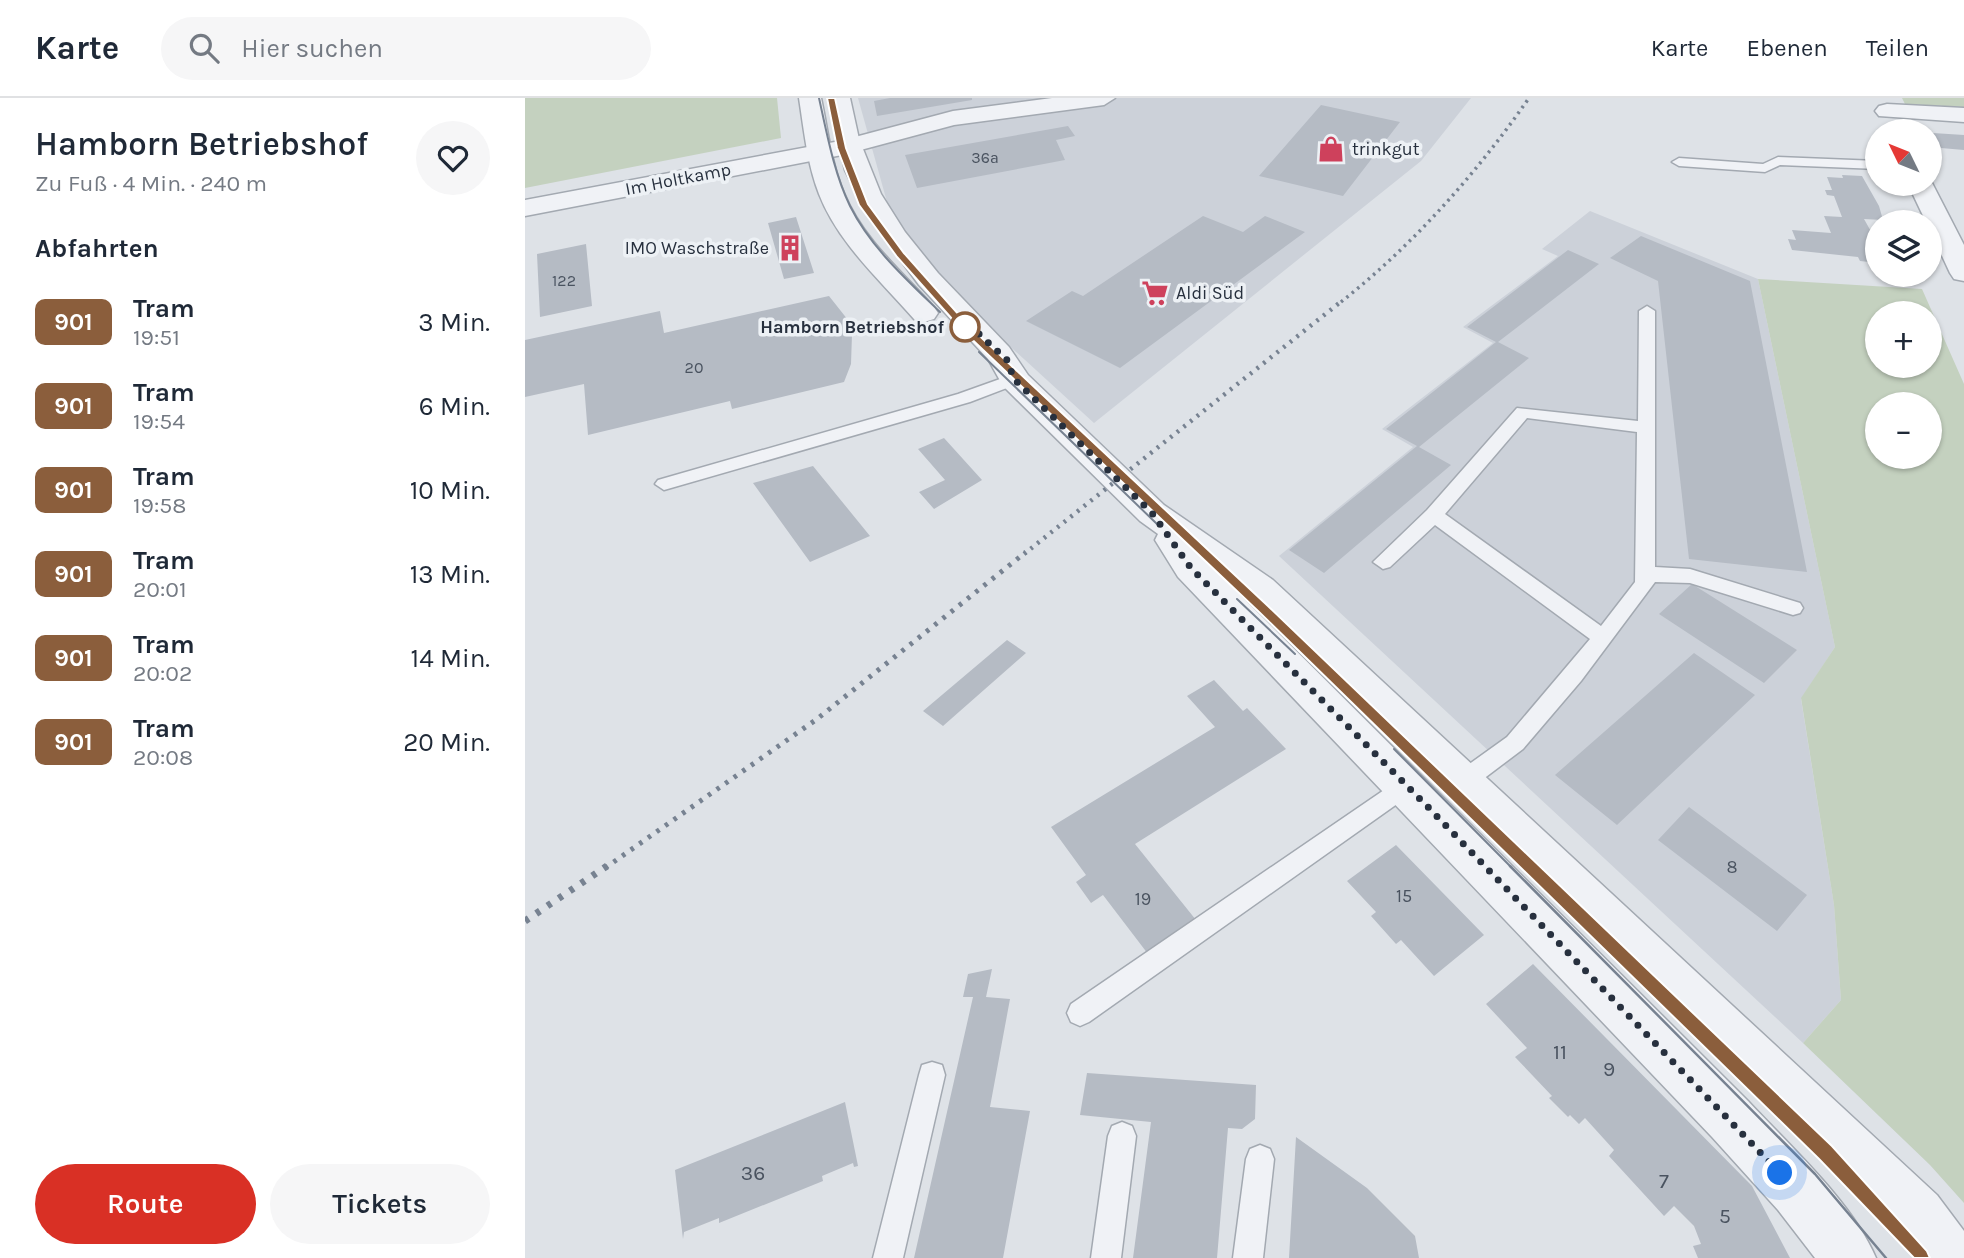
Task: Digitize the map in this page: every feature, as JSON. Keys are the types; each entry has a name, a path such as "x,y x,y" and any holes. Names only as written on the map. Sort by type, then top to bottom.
{"street":[{"path":"810,98 833,150"},
{"path":"839,98 833,150 837,208 870,254 941,331 979,365 1014,379 1152,513 1191,568 1406,785 1788,1181 1849,1258"},
{"name":"Im Holtkamp","path":"525,208 833,150 953,118 1104,98"},
{"path":"1888,113 1964,115"},
{"path":"1927,196 1964,273"},
{"path":"1152,513 1213,553 1259,589 1918,1214 1951,1258"}],"lane":[{"path":"1679,162 1765,168 1778,162 1865,165"},
{"path":"1462,782 1515,743 1645,583 1647,311"},
{"path":"664,484 964,398 1014,379"},
{"path":"1383,562 1434,516 1523,412 1645,427"},
{"path":"1434,516 1603,638"},
{"path":"1645,574 1690,576 1793,608"},
{"path":"1080,1013 1406,785"},
{"path":"888,1258 932,1075"},
{"path":"1106,1258 1122,1136"},
{"path":"1248,1258 1260,1159"}],"shaded area":[{"path":"858,98 1471,98 1421,161 1094,423 899,245"},
{"path":"1590,211 1758,279 1835,647 1801,699 1834,905 1841,1000 1803,1043 1279,556 1413,447 1382,429 1493,343 1463,327 1558,256 1542,249"}],"green space":[{"path":"525,98 777,98 781,138 525,188"},
{"path":"1902,98 1964,98 1964,107 1905,104"},
{"path":"1758,279 1922,289 1927,301 1865,301 1865,378 1942,378 1942,334 1964,384 1964,1203 1930,1165 1803,1043 1841,1000 1834,905 1801,698 1835,647"}],"building":[{"path":"890,98 972,100 877,116 874,101"},
{"name":"trinkgut","path":"1321,105 1400,122 1343,196 1259,176"},
{"path":"1068,126 1075,136 1056,140 1065,160 917,188 905,155"},
{"path":"1943,134 1964,135 1964,150 1943,148"},
{"path":"1842,175 1862,176 1865,181 1865,196 1873,196 1880,210 1865,210 1865,262 1860,261 1858,257 1792,250 1788,239 1796,240 1792,230 1831,233 1824,216 1842,217 1834,196 1827,195 1825,190 1832,190 1827,177 1843,178"},
{"name":"Aldi Süd","path":"1203,216 1243,232 1265,216 1305,232 1120,368 1026,321 1072,291 1083,296"},
{"name":"IMO Waschstraße","path":"796,217 814,273 784,279 768,223"},
{"path":"1641,236 1750,281 1807,572 1689,559 1658,281 1610,258"},
{"path":"586,244 592,306 540,317 537,254"},
{"path":"1568,250 1599,264 1498,342 1529,358 1419,447 1451,465 1324,573 1289,550 1417,446 1386,429 1496,342 1467,327"},
{"path":"829,296 848,320 852,334 851,364 844,382 732,409 730,401 588,435 584,384 525,397 525,340 660,311 664,333"},
{"path":"944,438 982,480 934,509 919,492 945,480 918,449"},
{"path":"813,466 870,536 810,562 753,483"},
{"path":"1692,584 1797,650 1764,683 1659,614"},
{"path":"1007,640 1026,653 943,726 923,711"},
{"path":"1694,653 1755,695 1617,825 1555,775"},
{"path":"1214,680 1243,711 1247,708 1286,749 1135,844 1196,920 1148,954 1103,895 1091,903 1076,882 1086,875 1051,827 1215,727 1187,696"},
{"path":"1689,807 1807,895 1777,931 1658,840"},
{"path":"1396,845 1484,935 1434,976 1401,940 1396,944 1371,916 1376,912 1347,881"},
{"path":"1533,964 1752,1186 1790,1258 1698,1258 1693,1246 1701,1244 1694,1226 1674,1206 1664,1216 1609,1156 1614,1150 1585,1118 1579,1124 1549,1098 1552,1096 1515,1057 1527,1048 1486,1004"},
{"path":"992,969 986,997 1010,999 990,1107 1030,1111 1003,1258 914,1258 973,997 963,997 968,974"},
{"path":"1087,1073 1256,1085 1255,1119 1242,1129 1228,1128 1217,1258 1133,1258 1151,1122 1080,1115"},
{"path":"845,1102 858,1166 854,1167 853,1163 822,1176 823,1181 719,1223 719,1218 684,1232 683,1239 675,1170"},
{"path":"1296,1137 1367,1188 1415,1236 1419,1258 1289,1258"}],"tram line":[{"path":"819,98 832,153 850,206 868,236 940,312"},
{"path":"831,98 842,148 864,205 881,232 965,327 1264,609 1532,868"},
{"name":"901","path":"831,98 842,148 864,205 900,255 965,327 1513,848 1666,1002 1826,1153 1921,1258"},
{"path":"979,352 1158,525"},
{"path":"1237,599 1295,654"},
{"path":"1394,749 1512,868"},
{"path":"1510,866 1815,1174 1886,1258"},
{"path":"1530,866 1826,1153 1921,1258"}],"railway":[{"path":"1341,302 1393,257 1442,207 1488,154 1529,98"},
{"path":"1024,554 1343,300"},
{"path":"605,868 817,719 1026,552"},
{"path":"525,921 607,866"}],"place":[{"name":"trinkgut","path":"1331,149"},
{"name":"IMO Waschstraße","path":"790,248"},
{"name":"Aldi Süd","path":"1155,293"},
{"name":"Hamborn Betriebshof","path":"965,327"}],"route":[{"path":"965,327 965,321 1007,360 1014,379 1152,513 1191,568 1427,806 1780,1173"}]}
